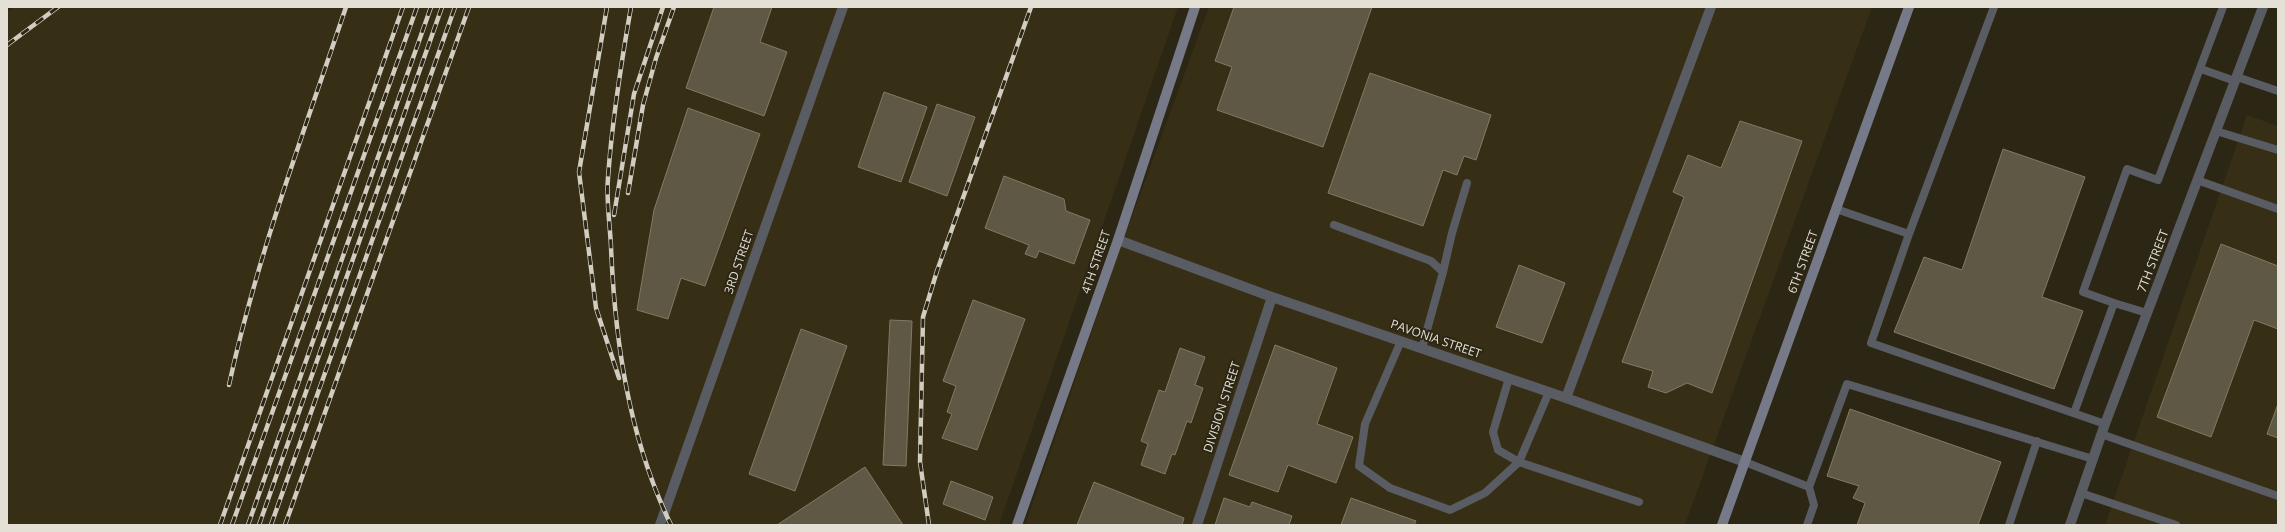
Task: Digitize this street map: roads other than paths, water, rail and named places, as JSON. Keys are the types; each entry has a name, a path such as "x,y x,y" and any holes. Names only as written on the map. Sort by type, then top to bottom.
{"main road":[{"name":"4TH STREET","path":"1017,525 1118,240 1195,7"},
{"name":"6TH STREET","path":"1722,525 1909,7"}],"street":[{"name":"3RD STREET","path":"660,525 843,7"},
{"path":"1566,398 1711,7"},
{"name":"7TH STREET","path":"2070,525 2105,424 2263,7"},
{"name":"PAVONIA STREET","path":"1118,240 1272,297 1509,378 1745,462"},
{"name":"DIVISION STREET","path":"1197,525 1272,297"}],"lane":[{"path":"1994,7 1909,234 1871,343 2105,424"},
{"path":"2147,313 2083,292 2127,169 2158,180 2223,7"},
{"path":"2201,68 2278,91"},
{"path":"2216,131 2278,150"},
{"path":"2198,180 2278,209"},
{"path":"1422,348 1452,233 1467,183"},
{"path":"1836,208 1909,234"},
{"path":"1334,225 1431,261 1443,272"},
{"path":"2074,413 2114,303"},
{"path":"1401,341 1365,424 1359,466 1390,488 1450,510 1484,493 1519,462 1549,392"},
{"path":"1509,378 1493,432 1498,450 1519,462 1639,502"},
{"path":"1807,525 1814,505 1809,487 1847,384 2093,459"},
{"path":"2102,434 2278,496"},
{"path":"2009,525 2037,442"},
{"path":"1745,462 1809,487"},
{"path":"2081,493 2176,525"}],"railway":[{"path":"7,45 58,7"},
{"path":"229,385 240,337 267,242 346,7"},
{"path":"220,525 403,7"},
{"path":"232,525 417,7"},
{"path":"248,525 431,7"},
{"path":"259,525 442,7"},
{"path":"271,525 455,7"},
{"path":"285,525 469,7"},
{"path":"607,7 579,172 596,308 619,378"},
{"path":"631,7 617,92 608,178 613,283 621,354 635,424 644,458 671,525"},
{"path":"614,215 634,94 663,7"},
{"path":"628,193 643,105 656,58 674,7"},
{"path":"929,525 920,462 923,317 937,271 1031,7"}]}
